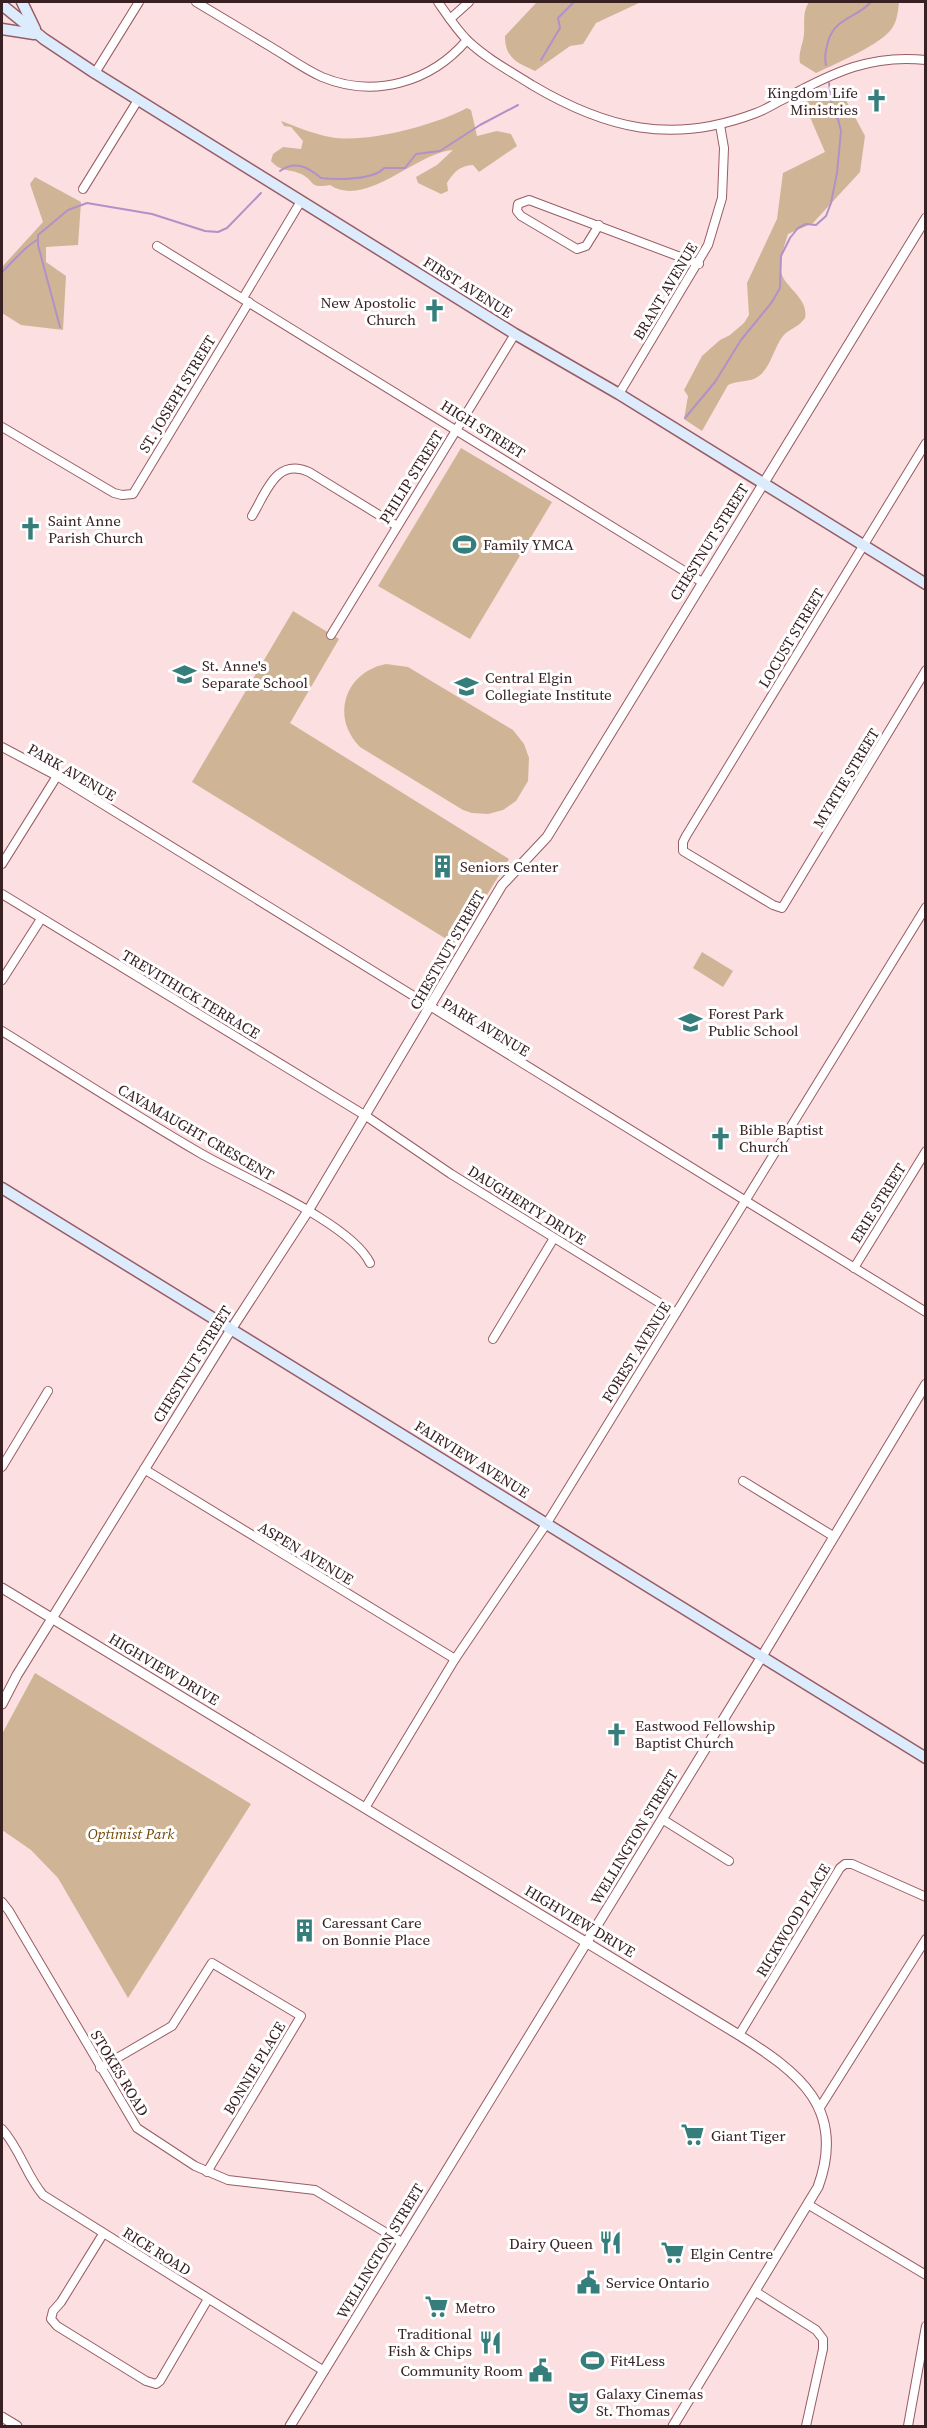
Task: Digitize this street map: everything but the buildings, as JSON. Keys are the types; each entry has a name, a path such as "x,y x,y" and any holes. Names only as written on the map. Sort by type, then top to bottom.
{"main road":[{"path":"22,2 38,34"},
{"name":"FIRST AVENUE","path":"2,5 38,34 138,100 926,584"},
{"path":"2,29 38,34"},
{"name":"FAIRVIEW AVENUE","path":"2,1188 926,1758"}],"street":[{"path":"95,73 138,2"},
{"path":"196,2 318,75 357,86 391,85 412,80 441,64 467,40"},
{"path":"438,2 467,40 489,58 561,102 598,118 657,130 720,125 759,112 846,68 888,59 926,60"},
{"path":"450,19 469,2"},
{"path":"83,189 138,100"},
{"name":"BRANT AVENUE","path":"619,394 699,264 708,245 722,198 724,148 720,125"},
{"path":"599,225 586,246 577,249 522,216 517,211 518,204 529,200 599,225 699,264"},
{"name":"ST. JOSEPH STREET","path":"2,427 108,490 125,495 134,493 301,201"},
{"name":"CHESTNUT STREET","path":"2,1704 51,1618 366,1116 502,885 546,837 926,218"},
{"name":"HIGH STREET","path":"157,246 702,582"},
{"name":"PHILIP STREET","path":"331,635 516,334"},
{"name":"LOCUST STREET","path":"789,899 782,908 777,907 687,854 682,848 686,836 926,443"},
{"path":"252,516 274,477 282,471 295,468 309,472 397,526"},
{"name":"MYRTIE STREET","path":"789,899 926,670"},
{"name":"PARK AVENUE","path":"2,747 57,777 926,1312"},
{"path":"2,864 57,777"},
{"name":"TREVITHICK TERRACE","path":"2,894 366,1116"},
{"name":"FOREST AVENUE","path":"365,1808 455,1659 547,1523 926,908"},
{"path":"2,980 41,919"},
{"name":"CAVAMAUGHT CRESCENT","path":"2,1031 198,1152 308,1211 355,1241 370,1263"},
{"name":"DAUGHERTY DRIVE","path":"366,1116 445,1170 676,1313"},
{"name":"ERIE STREET","path":"854,1268 926,1151"},
{"path":"493,1339 554,1238"},
{"name":"WELLINGTON STREET","path":"290,2427 926,1384"},
{"path":"2,1467 48,1391"},
{"name":"ASPEN AVENUE","path":"144,1469 455,1659"},
{"path":"743,1481 833,1536"},
{"name":"HIGHVIEW DRIVE","path":"2,1588 739,2035 792,2070 804,2083 819,2109 826,2144 825,2161 818,2187 673,2427"},
{"path":"662,1819 729,1861"},
{"name":"RICKWOOD PLACE","path":"739,2035 840,1868 845,1864 852,1864 926,1897"},
{"name":"STOKES ROAD","path":"2,1902 137,2128 207,2172 228,2180 315,2190 403,2243"},
{"path":"819,2109 926,1939"},
{"name":"BONNIE PLACE","path":"100,2068 172,2026 212,1963 301,2016 207,2172"},
{"name":"RICE ROAD","path":"2,2129 18,2149 29,2176 43,2195 324,2371"},
{"path":"809,2205 926,2276"},
{"path":"103,2234 61,2302 53,2311 51,2319 57,2326 156,2384 160,2381 208,2299"},
{"path":"756,2292 816,2330 823,2339 823,2349 806,2427"},
{"path":"908,2427 926,2326"},
{"path":"2,2417 17,2427"}],"green space":[{"path":"537,2 641,2 596,23 583,44 570,46 535,71 513,59 507,50 505,36"},
{"path":"809,2 899,2 894,25 883,38 816,73 800,63 805,14"},
{"path":"839,87 865,136 860,172 813,223 788,234 781,258 781,272 803,304 805,318 783,336 767,368 759,376 752,380 728,385 702,431 684,419 688,396 684,390 702,356 744,323 749,315 747,283 777,219 783,173 825,152 804,103"},
{"path":"467,108 471,110 477,136 497,131 511,134 517,146 479,172 473,165 460,168 447,183 448,191 441,194 418,183 416,177 437,165 453,150 439,153 375,185 359,190 344,190 330,185 318,186 301,174 282,169 271,161 273,154 283,147 301,149 303,141 291,127 284,126 281,121 330,137 362,138 400,132 437,121"},
{"path":"35,177 81,202 78,245 46,247 46,262 66,276 63,330 21,325 2,313 2,267 43,222 30,184"},
{"name":"Family YMCA","path":"461,448 552,502 470,639 378,586"},
{"path":"293,611 339,639 290,723 509,859 456,945 192,782"},
{"path":"386,664 408,667 513,730 524,744 529,758 528,781 516,801 503,810 488,814 463,810 360,747 351,735 346,722 344,710 346,697 360,676"},
{"path":"702,952 733,971 723,987 693,968"},
{"name":"Optimist Park","path":"35,1673 251,1804 128,1998 58,1878 31,1850 2,1830 2,1734"}],"waterway":[{"path":"541,60 560,28 558,18 574,2"},
{"path":"826,65 827,45 835,28 871,2"},
{"path":"685,418 715,382 741,340 772,302 780,288 781,256 790,238 798,228 806,224 816,225 826,216 837,173 841,131 838,119 833,114 829,83"},
{"path":"280,171 296,165 306,168 321,178 345,179 372,175 384,168 405,168 416,154 440,151 480,125 518,105"},
{"path":"60,327 38,245 38,235 68,210 87,203 152,214 205,231 218,232 227,228 261,193"},
{"path":"2,272 37,240"}],"place":[{"name":"Kingdom Life Ministries","path":"876,101"},
{"name":"New Apostolic Church","path":"434,311"},
{"name":"Saint Anne Parish Church","path":"30,529"},
{"name":"Family YMCA","path":"465,544"},
{"name":"St. Anne's Separate School","path":"184,674"},
{"name":"Central Elgin Collegiate Institute","path":"467,686"},
{"name":"Seniors Center","path":"442,866"},
{"name":"Forest Park Public School","path":"690,1022"},
{"name":"Bible Baptist Church","path":"721,1138"},
{"name":"Eastwood Fellowship Baptist Church","path":"617,1734"},
{"name":"Caressant Care on Bonnie Place","path":"304,1931"},
{"name":"Giant Tiger","path":"693,2135"},
{"name":"Dairy Queen","path":"611,2243"},
{"name":"Elgin Centre","path":"672,2253"},
{"name":"Service Ontario","path":"588,2282"},
{"name":"Metro","path":"437,2307"},
{"name":"Traditional Fish & Chips","path":"490,2342"},
{"name":"Fit4Less","path":"592,2360"},
{"name":"Community Room","path":"541,2370"},
{"name":"Galaxy Cinemas St. Thomas","path":"578,2402"}]}
